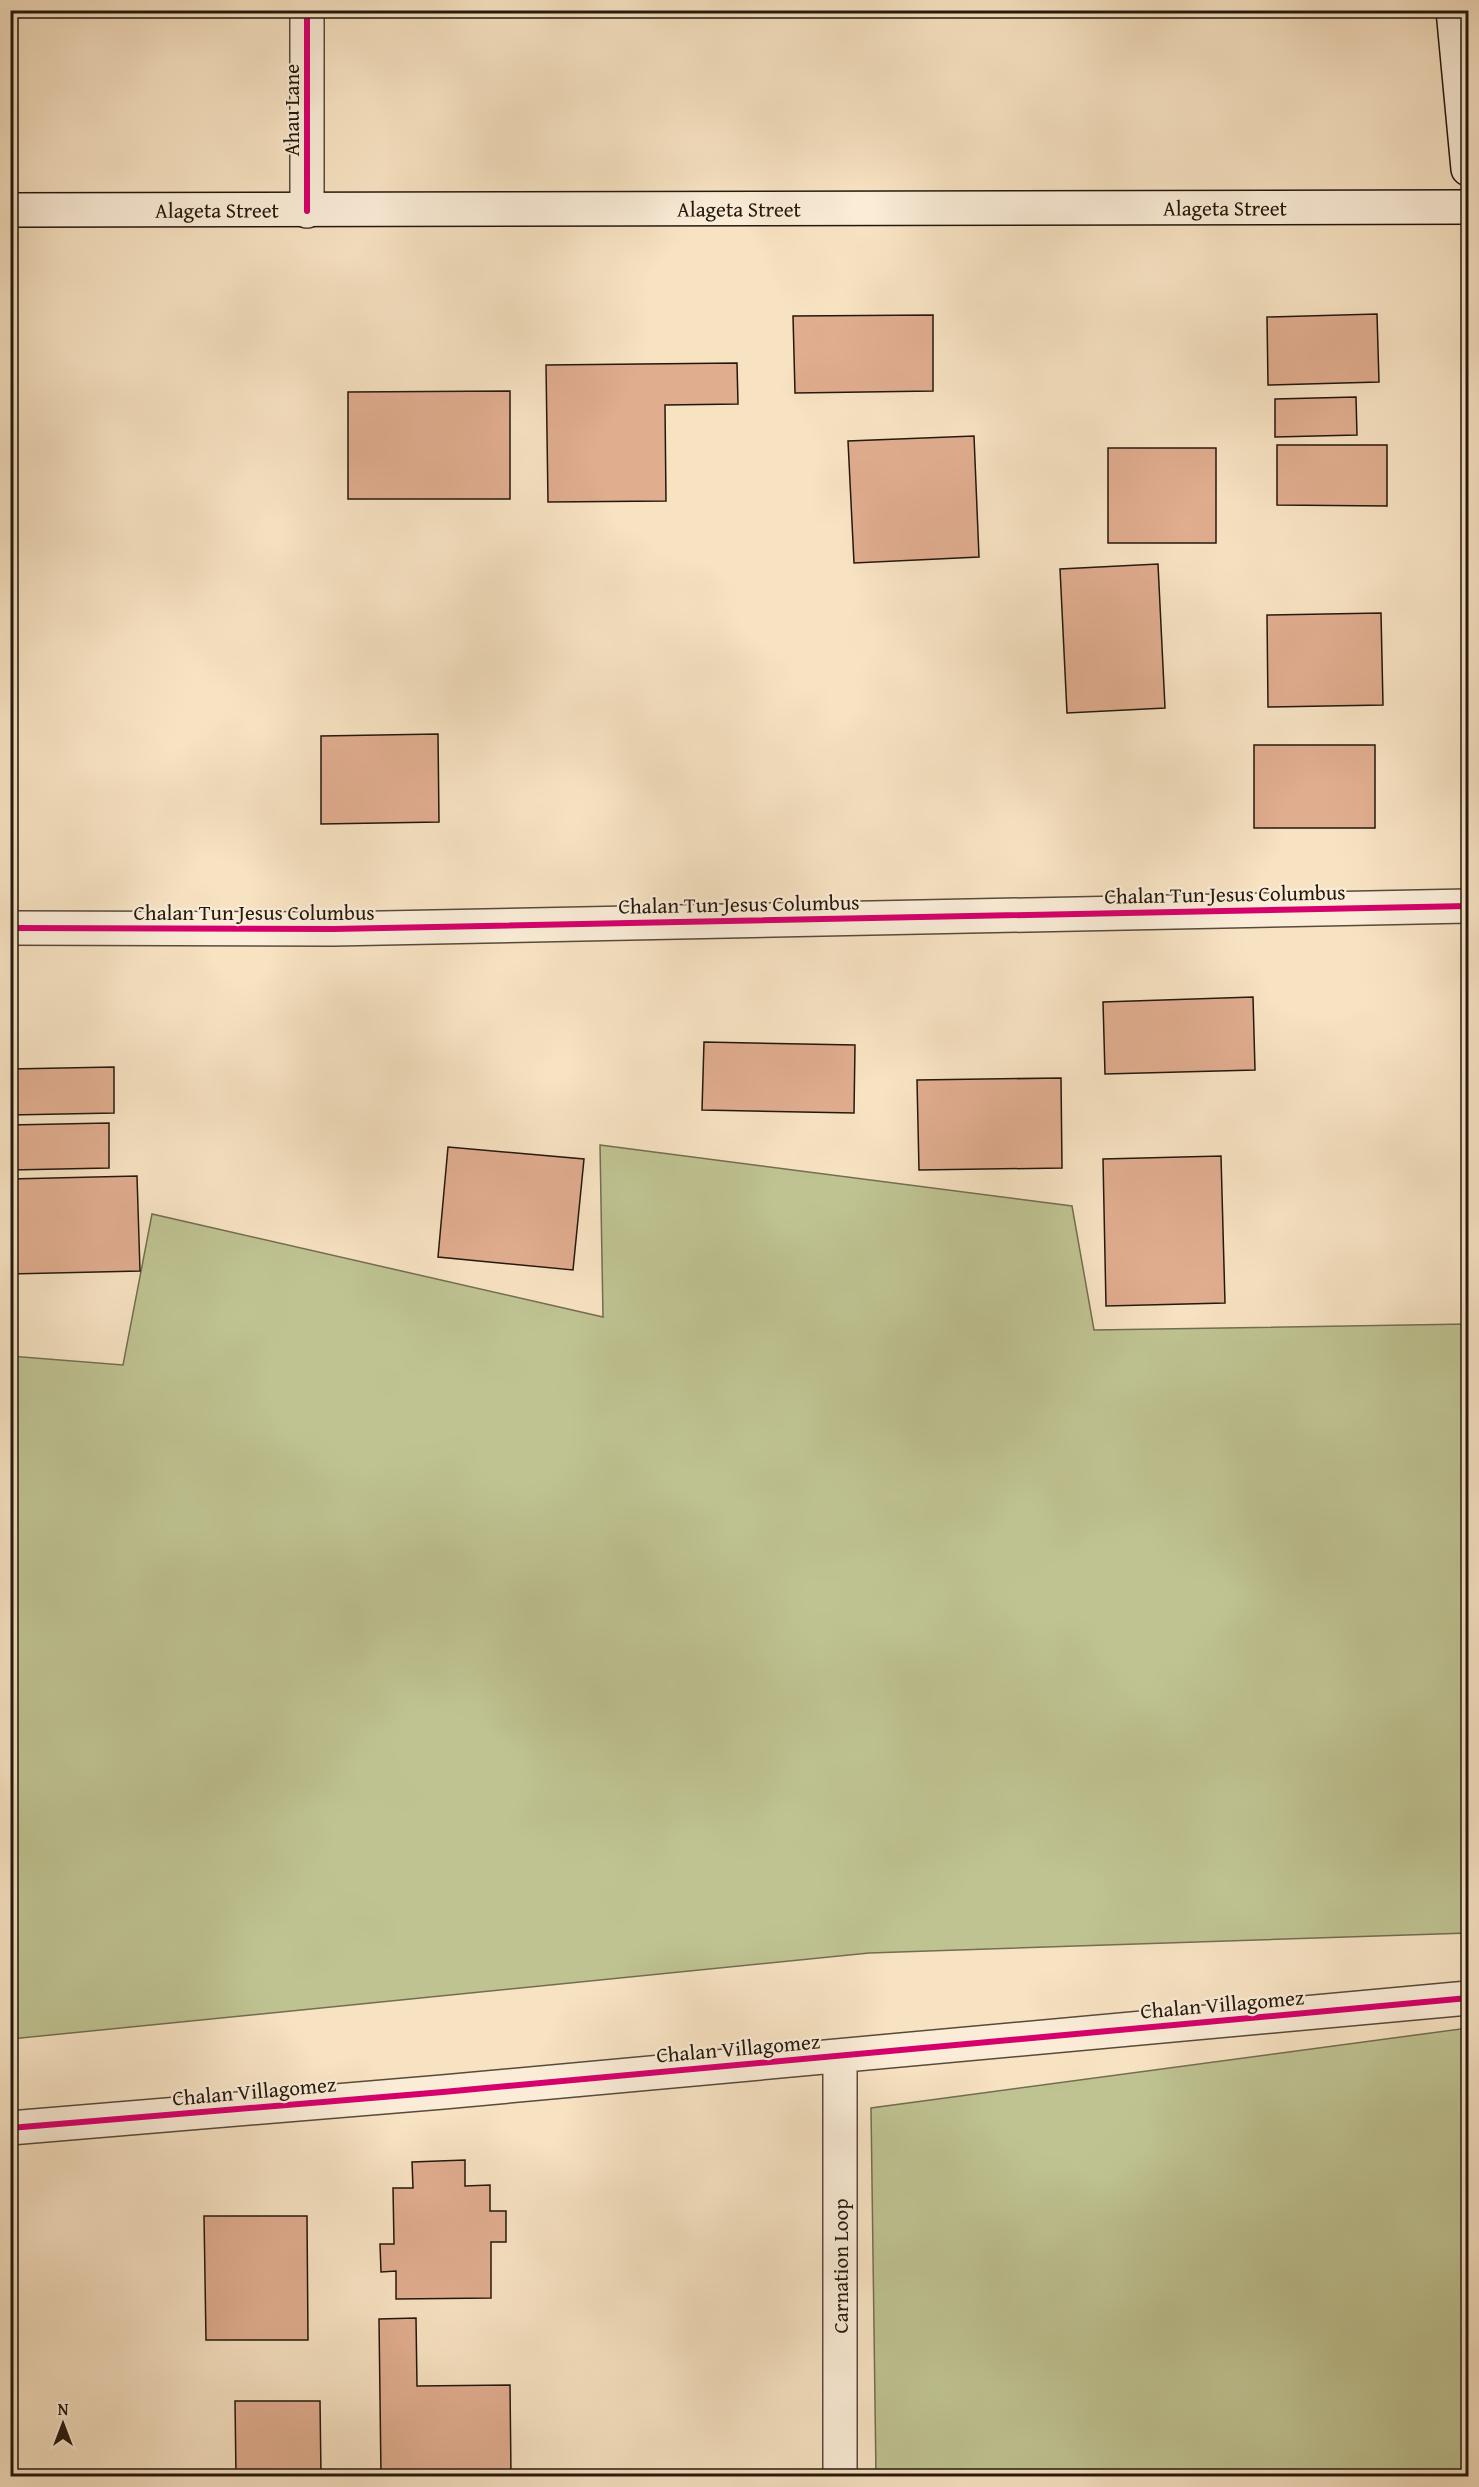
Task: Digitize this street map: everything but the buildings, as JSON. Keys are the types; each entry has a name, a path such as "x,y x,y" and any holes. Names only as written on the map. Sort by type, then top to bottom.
{"street":[{"name":"Ahau Lane","path":"307,10 307,211"},
{"path":"1453,10 1468,169"},
{"name":"Alageta Street","path":"10,210 1468,207"},
{"name":"Chalan Tun Jesus Columbus","path":"10,928 345,929 1468,906"},
{"name":"Chalan Villagomez","path":"10,2128 840,2056 1468,1998"},
{"name":"Carnation Loop","path":"840,2056 840,2476"}],"green space":[{"path":"600,1145 1072,1206 1094,1330 1468,1324 1468,1933 869,1953 11,2039 10,1356 123,1365 152,1214 603,1317"},
{"path":"1468,2028 1468,2476 876,2476 871,2108"}],"cycle path":[{"path":"307,10 307,211"},
{"path":"10,928 333,929 1468,906"},
{"path":"10,2128 443,2092 1468,1998"}]}
